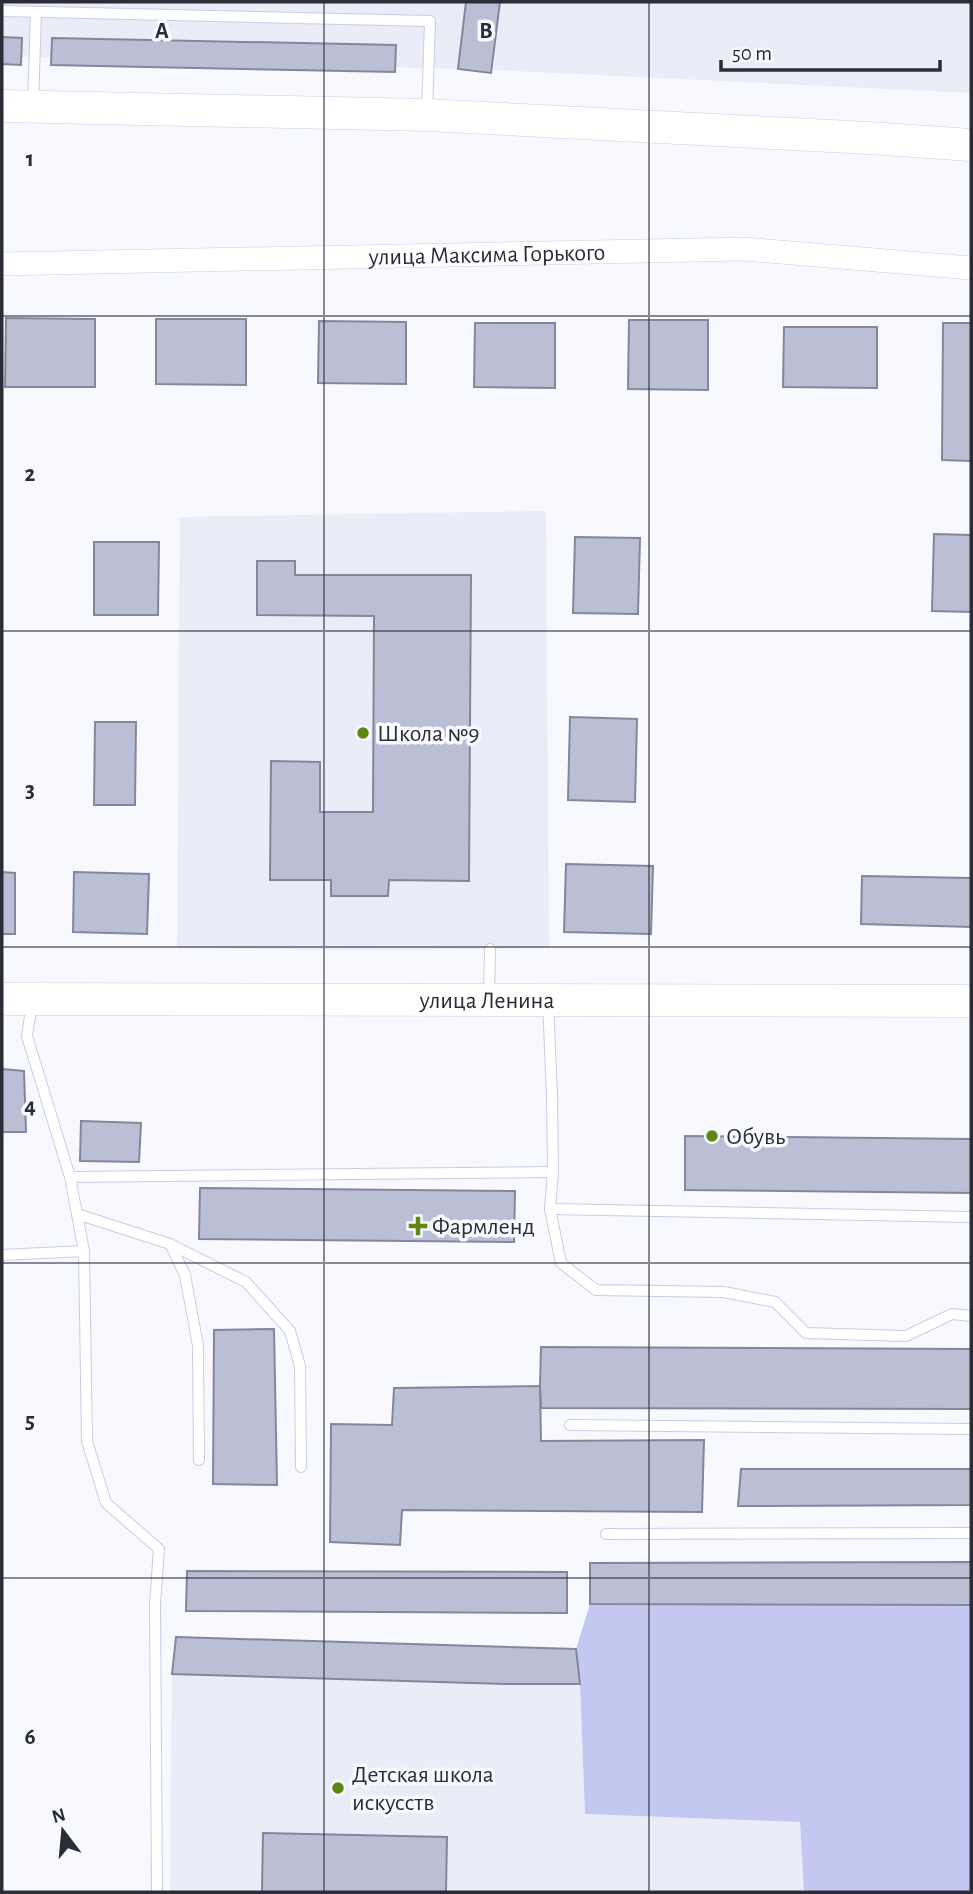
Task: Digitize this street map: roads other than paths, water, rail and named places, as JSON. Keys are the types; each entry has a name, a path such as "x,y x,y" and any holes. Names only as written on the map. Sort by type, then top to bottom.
{"street":[{"path":"17,106 427,115 971,145"},
{"name":"улица Максима Горького","path":"2,264 745,249 971,268"},
{"name":"улица Ленина","path":"2,999 971,1001"}],"lane":[{"path":"2,11 430,21 427,115"},
{"path":"17,106 36,12"},
{"path":"489,1000 490,949"},
{"path":"33,999 27,1036 70,1177 83,1251 87,1441 106,1503 159,1549 155,1604 156,1892"},
{"path":"548,999 552,1094 550,1209 561,1263 596,1290 724,1292 775,1301 806,1332 906,1336 952,1314 971,1316"},
{"path":"70,1177 552,1172"},
{"path":"550,1209 971,1217"},
{"path":"77,1214 170,1244 246,1282 290,1331 300,1366 301,1467"},
{"path":"170,1244 185,1275 198,1346 199,1460"},
{"path":"2,1255 83,1251"},
{"path":"570,1424 971,1429"},
{"path":"606,1534 971,1533"}],"place":[{"name":"Школа №9","path":"363,733"},
{"name":"Обувь","path":"712,1136"},
{"name":"Фармленд","path":"418,1226"},
{"name":"Детская школа искусств","path":"338,1788"}]}
